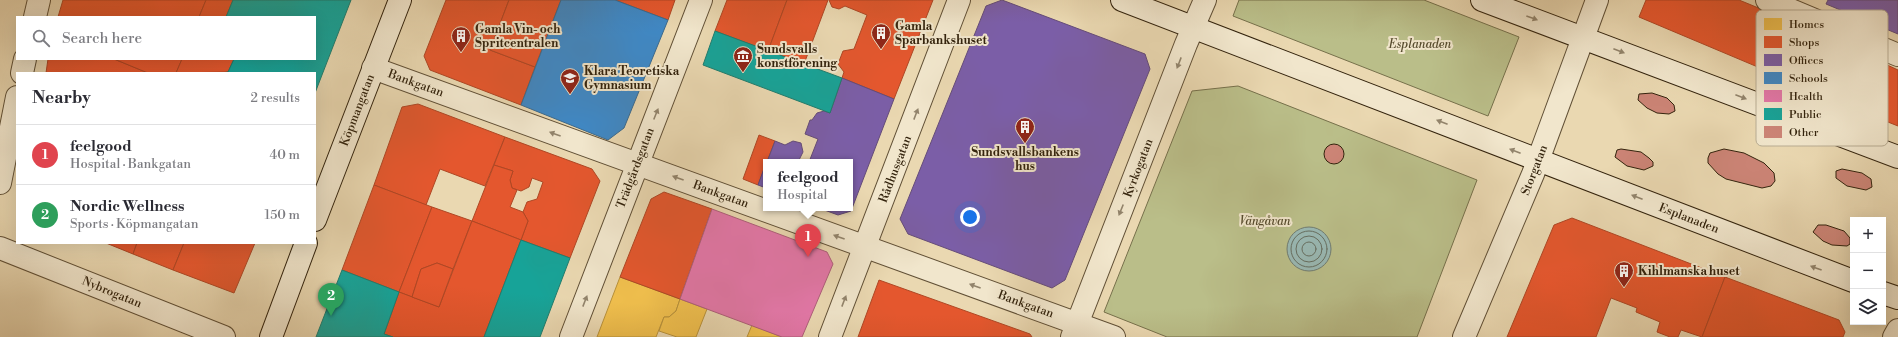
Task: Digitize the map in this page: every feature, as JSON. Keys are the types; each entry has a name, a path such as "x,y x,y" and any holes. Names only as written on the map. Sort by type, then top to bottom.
{"street":[{"path":"35,16 39,0"},
{"name":"Köpmangatan","path":"316,217 400,0"},
{"name":"Trädgårdsgatan","path":"571,337 701,0"},
{"name":"Rådhusgatan","path":"830,337 960,0"},
{"name":"Esplanaden","path":"1122,0 1850,280"},
{"name":"Kyrkogatan","path":"1074,330 1205,0"},
{"path":"1482,0 1756,103"},
{"name":"Storgatan","path":"1464,337 1538,159 1597,0"},
{"path":"1767,0 1791,10"},
{"path":"1888,51 1898,55"},
{"path":"22,72 25,60"},
{"name":"Bankgatan","path":"373,68 763,209"},
{"path":"0,183 16,102"},
{"path":"1869,146 1898,157"},
{"name":"Bankgatan","path":"769,211 865,246 1074,330 1114,337"},
{"path":"271,337 306,244"},
{"name":"Nybrogatan","path":"0,248 224,337"},
{"path":"1886,294 1898,298"},
{"path":"1894,337 1898,330"}],"green space":[{"name":"Esplanaden","path":"1239,0 1424,0 1519,37 1488,116 1233,16"},
{"name":"Vängåvan","path":"1238,86 1477,180 1417,337 1167,337 1104,312 1192,91"}],"water":[{"path":"1309,227 1321,231 1327,237 1331,249 1327,261 1321,267 1309,271 1297,267 1291,261 1287,249 1291,237 1297,231"}],"building: Homes":[{"path":"620,277 680,299 676,311 669,317 664,317 656,337 597,337"},
{"path":"680,299 707,309 696,337 677,337 659,331 664,317 669,317 676,311"},
{"path":"752,325 782,337 747,337"}],"building: Shops":[{"path":"63,0 206,0 199,16 58,16"},
{"path":"206,0 233,0 226,16 199,16"},
{"name":"Gamla Vin- och Spritcentralen","path":"446,0 509,0 490,50 535,67 521,105 430,70 424,56"},
{"path":"509,0 561,0 535,67 490,50"},
{"path":"615,0 675,0 668,20"},
{"path":"727,0 787,0 768,51 715,31"},
{"path":"787,0 828,0 804,64 768,51"},
{"name":"Gamla Sparbankshuset","path":"829,0 933,0 894,99 842,78 844,72 838,64 843,51 854,49 867,15 845,6 839,9 832,7"},
{"path":"1646,0 1739,0 1763,10 1756,10 1756,66 1639,17"},
{"path":"48,60 116,60 146,72 46,72"},
{"path":"116,60 182,60 176,72 146,72"},
{"path":"182,60 234,60 228,72 176,72"},
{"path":"1888,65 1898,70 1898,126 1888,122"},
{"path":"418,104 505,137 485,186 440,169 426,205 374,185 402,107"},
{"path":"759,135 775,141 768,159 763,159 763,172 758,185 743,179"},
{"path":"505,137 592,169 600,181 570,258 521,240 528,221 523,212 527,202 537,199 543,182 532,178 529,187 521,191 512,188 510,180 513,171 494,165"},
{"path":"494,165 513,171 510,180 512,188 517,190 510,207 523,212 528,221 521,240 472,221"},
{"path":"374,185 432,207 399,292 342,270"},
{"path":"664,192 712,209 680,299 620,277 651,199"},
{"path":"432,207 472,221 453,269 437,263 421,269 412,297 399,292"},
{"name":"Kihlmanska huset","path":"1572,218 1725,277 1702,337 1681,330 1678,337 1670,337 1657,332 1660,322 1636,312 1637,308 1611,298 1596,337 1507,337 1554,225"},
{"path":"472,221 521,240 484,337 393,337 384,334 399,292 439,307"},
{"path":"108,244 137,244 133,254"},
{"path":"137,244 184,244 173,270 133,254"},
{"path":"184,244 255,244 234,293 173,270"},
{"path":"437,263 453,269 439,307 412,297 421,269"},
{"path":"1725,277 1839,320 1845,332 1843,337 1702,337"},
{"path":"879,280 1030,334 1032,337 858,337"}],"building: Offices":[{"name":"Sundsvallsbankens hus","path":"1002,0 1145,54 1150,69 1065,280 1052,288 908,234 900,219 986,6"},
{"path":"1828,0 1898,0 1898,34 1888,30 1888,10 1840,10 1826,4"},
{"path":"842,78 894,99 853,206 853,159 810,159 818,139 805,134 810,120 812,120 817,113 824,111 830,113"},
{"path":"775,141 785,145 793,141 801,143 803,152 800,159 768,159"},
{"path":"763,171 763,187 758,185"},
{"path":"827,211 851,211 838,215"}],"building: Schools":[{"path":"561,0 615,0 668,20 624,128 608,140 521,105"}],"building: Health":[{"path":"712,209 827,252 833,264 802,337 782,337 680,299"}],"building: Public":[{"path":"233,0 351,0 316,90 316,72 228,72 234,60 316,60 316,16 226,16"},
{"path":"715,31 842,78 830,113 703,65"},
{"path":"521,240 570,258 540,337 484,337"},
{"path":"342,270 399,292 384,334 393,337 316,337"}],"building: Other":[{"path":"1652,93 1667,98 1674,105 1675,111 1669,114 1657,113 1647,108 1638,100 1639,94"},
{"path":"1334,144 1341,147 1344,154 1341,161 1334,164 1327,161 1324,154 1327,147"},
{"path":"1621,149 1641,152 1653,162 1653,166 1644,170 1627,166 1615,157 1617,150"},
{"path":"1724,149 1744,153 1764,163 1774,173 1775,181 1771,186 1762,188 1726,179 1718,174 1708,163 1708,158 1710,153"},
{"path":"1842,169 1862,173 1871,179 1872,187 1866,190 1847,186 1836,178 1836,171"},
{"path":"1818,225 1826,225 1844,231 1850,238 1850,244 1847,246 1832,245 1823,241 1813,232"}],"place":[{"name":"Gamla Sparbankshuset","path":"881,50"},
{"name":"Gamla Vin- och Spritcentralen","path":"461,53"},
{"name":"Sundsvalls konstförening","path":"743,73"},
{"name":"Klara Teoretiska Gymnasium","path":"570,95"},
{"name":"Sundsvallsbankens hus","path":"1025,144"},
{"name":"feelgood","path":"808,257"},
{"name":"Kihlmanska huset","path":"1624,288"},
{"name":"Nordic Wellness","path":"331,316"}]}
